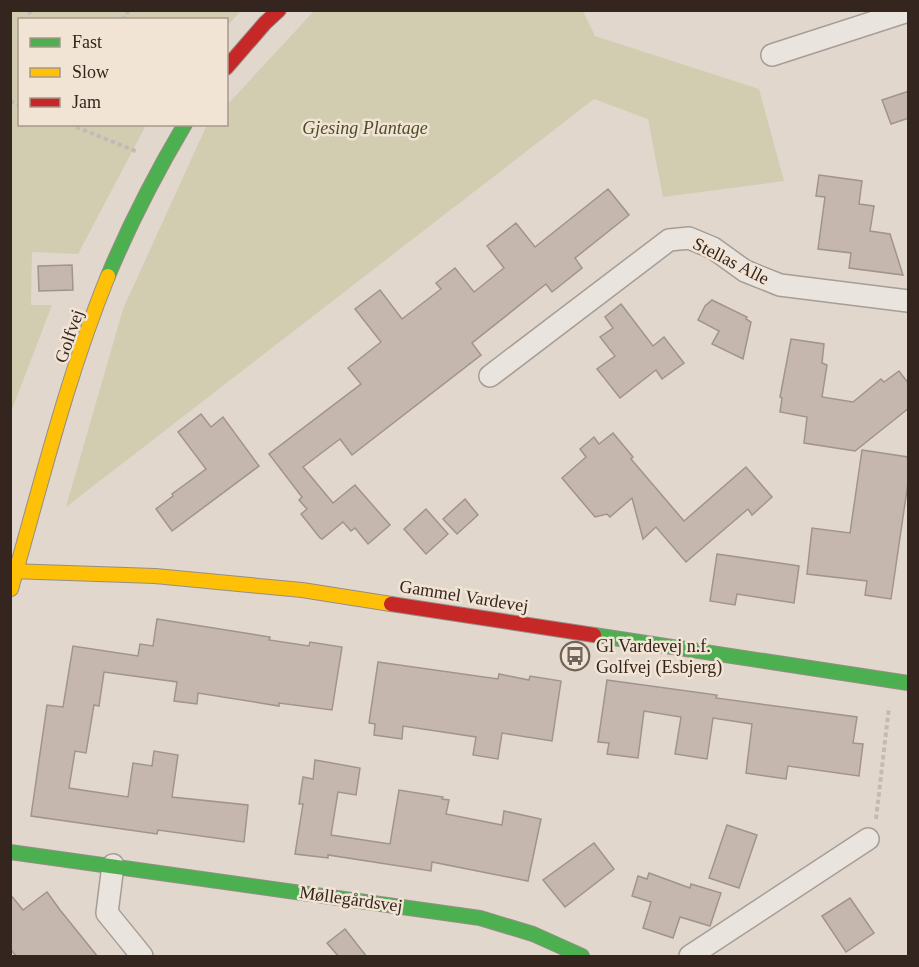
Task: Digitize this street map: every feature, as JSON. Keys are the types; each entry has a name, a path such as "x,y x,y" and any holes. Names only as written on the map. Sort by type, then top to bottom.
{"street":[{"path":"228,66 279,10"},
{"path":"772,55 909,11"},
{"name":"Golfvej","path":"10,590 13,571 64,407 122,239 161,162 184,126"},
{"name":"Stellas Alle","path":"490,376 669,240 689,238 713,248 746,271 780,285 909,301"},
{"name":"Gammel Vardevej","path":"13,571 155,576 302,590 909,683"},
{"path":"690,957 868,838"},
{"name":"Møllegårdsvej","path":"10,852 113,864 480,918 532,934 582,957"},
{"path":"113,864 107,913 142,957"}],"path":[{"path":"74,126 161,162"},
{"path":"868,838 875,828 893,680"}],"green space":[{"path":"11,10 241,11 228,25 228,18 18,18 18,126 145,126 78,254 32,252 31,305 52,305 11,412"},
{"name":"Gjesing Plantage","path":"314,11 583,11 595,36 759,89 784,181 663,197 648,119 594,99 66,507 123,309 206,127 228,126 228,104"}],"building":[{"path":"909,91 909,118 891,124 882,100"},
{"path":"819,175 862,181 859,204 874,206 870,231 890,234 903,275 849,268 851,253 818,249 825,197 816,196"},
{"path":"608,189 629,215 575,258 582,268 552,292 546,284 472,343 481,355 352,455 340,439 303,467 333,503 355,485 390,525 368,544 355,528 351,531 343,522 322,539 320,538 301,514 307,509 299,500 302,497 269,454 361,384 348,368 381,342 355,309 380,290 402,319 441,289 436,283 455,268 474,292 504,268 487,246 516,223 535,247"},
{"path":"72,265 73,290 39,291 38,266"},
{"path":"712,300 747,317 746,319 751,322 743,359 712,344 719,331 698,320 705,306"},
{"path":"621,304 653,346 664,337 684,363 662,379 656,370 620,398 597,369 615,356 600,337 613,328 605,317"},
{"path":"791,339 824,344 822,363 827,365 822,397 853,402 881,379 884,382 899,371 909,384 909,408 855,451 804,443 807,417 780,412 782,398 780,397"},
{"path":"201,414 211,427 223,417 259,466 172,531 156,509 206,469 178,432"},
{"path":"613,433 633,457 631,459 684,521 746,467 772,497 752,515 748,509 686,562 656,527 643,539 632,498 610,517 607,514 595,517 562,478 586,457 580,449 594,437 599,444"},
{"path":"862,450 908,457 909,476 891,599 865,595 867,581 807,574 812,528 850,533"},
{"path":"465,499 478,515 457,534 443,519"},
{"path":"426,509 448,534 426,554 404,529"},
{"path":"717,554 799,566 794,603 737,594 735,605 710,601"},
{"path":"157,619 270,637 269,640 309,646 310,642 342,647 332,710 279,703 279,706 198,693 197,704 174,701 177,682 104,672 99,706 94,705 86,753 75,751 69,788 128,797 133,763 152,766 154,751 178,755 172,797 248,805 244,842 158,830 157,834 31,816 47,705 63,707 73,646 138,656 140,644 153,646"},
{"path":"378,662 498,679 499,674 529,680 530,676 561,681 552,741 502,733 498,759 473,755 476,737 403,726 402,739 374,735 375,724 369,723"},
{"path":"607,680 717,695 716,698 857,717 853,743 863,744 859,776 788,766 786,779 746,773 752,724 713,718 707,759 675,754 681,717 644,711 638,758 607,754 609,743 598,742"},
{"path":"315,760 360,768 356,795 338,792 331,835 390,844 399,790 449,800 446,814 502,825 504,811 541,819 528,881 432,862 431,871 328,855 328,858 295,854 303,804 299,804 303,777 313,779"},
{"path":"727,825 757,835 739,888 709,878"},
{"path":"594,843 614,869 565,907 543,880"},
{"path":"649,873 690,888 691,884 721,893 710,926 680,917 673,938 643,928 651,902 632,896 638,876 647,879"},
{"path":"47,892 98,957 17,957 10,949 10,894 23,910"},
{"path":"850,898 874,933 846,952 822,916"},
{"path":"345,929 367,957 339,957 327,943"}],"traffic: fast":[{"path":"108,276 144,198 184,126"},
{"path":"594,635 908,683"},
{"path":"10,852 480,918 533,934 582,956"}],"traffic: slow":[{"path":"11,589 67,392 108,276"},
{"path":"10,571 155,576 302,590 391,604"}],"traffic: jam":[{"path":"228,66 279,10"},
{"path":"391,604 594,635"}],"place":[{"name":"Gl Vardevej n.f. Golfvej (Esbjerg)","path":"575,656"}]}
